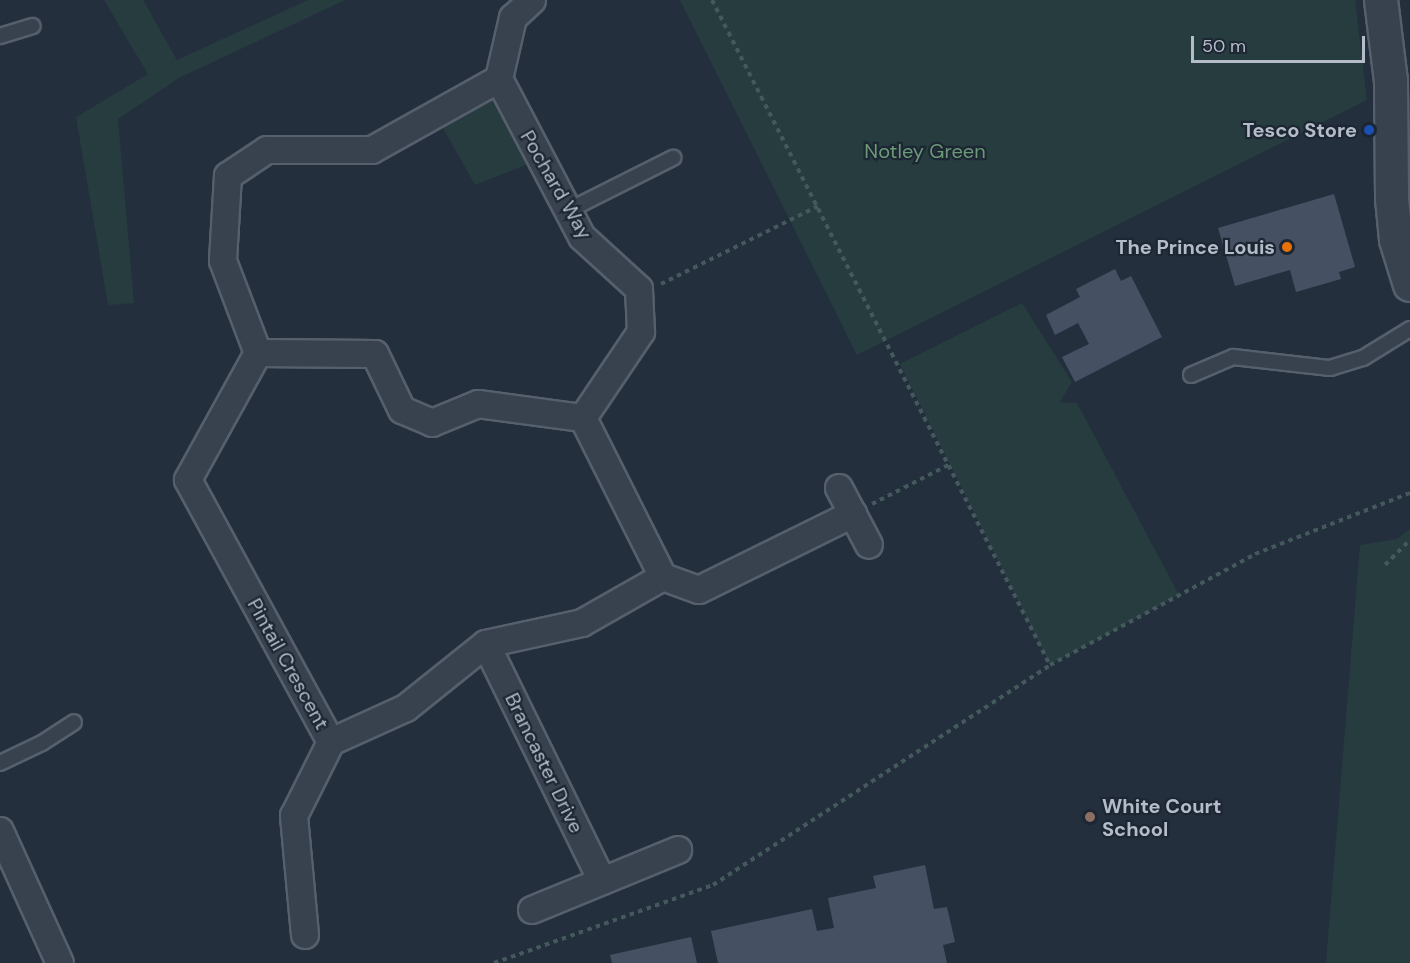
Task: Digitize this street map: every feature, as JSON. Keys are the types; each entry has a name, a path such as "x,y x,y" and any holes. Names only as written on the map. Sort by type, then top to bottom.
{"street":[{"path":"532,0 513,18 499,79 372,150 267,150 228,176 223,261 258,353 375,354 402,410 432,423 478,404 583,418"},
{"path":"1381,0 1401,199 1396,240 1410,285"},
{"name":"Pochard Way","path":"499,79 582,237 639,289 639,296"},
{"path":"583,418 641,332 639,296"},
{"name":"Pintail Crescent","path":"258,353 188,480 331,742 406,708 486,644 582,622 663,577"},
{"path":"583,418 663,577 699,590 853,514"},
{"path":"839,488 869,545"},
{"name":"Brancaster Drive","path":"486,644 603,881"},
{"path":"305,935 294,816 331,742"},
{"path":"1,836 60,963"},
{"path":"532,910 678,850"}],"lane":[{"path":"0,36 32,26"},
{"path":"567,211 673,158"},
{"path":"1191,375 1233,357 1330,368 1362,358 1410,329"},
{"path":"0,763 42,743 74,722"}],"path":[{"path":"712,0 1050,664"},
{"path":"639,296 818,206"},
{"path":"853,514 950,464"},
{"path":"494,963 713,885 1050,664 1255,554 1410,493"},
{"path":"1385,565 1410,540"}],"green space":[{"path":"104,0 143,0 177,60 308,0 345,0 179,78 118,119 134,303 108,305 76,117 148,74"},
{"name":"Notley Green","path":"680,0 1355,0 1367,100 857,355"},
{"path":"499,79 538,160 475,185 435,114"},
{"path":"1022,303 1072,382 1060,402 1077,403 1179,595 1050,665 900,364"},
{"path":"1410,529 1410,963 1326,963 1360,545 1397,539"}],"building":[{"name":"The Prince Louis","path":"1334,194 1355,267 1339,272 1341,279 1296,292 1290,270 1235,286 1218,228"},
{"path":"1115,269 1121,281 1131,276 1162,337 1075,382 1062,357 1089,344 1078,323 1055,335 1046,315 1080,297 1076,289"},
{"path":"925,865 934,909 947,907 955,942 943,945 947,963 718,963 711,931 812,909 817,931 834,928 828,898 876,888 873,876"},
{"path":"691,937 697,963 612,963 610,955"}],"place":[{"name":"Tesco Store","path":"1369,130"},
{"name":"The Prince Louis","path":"1287,247"},
{"name":"White Court School","path":"1090,817"}]}
